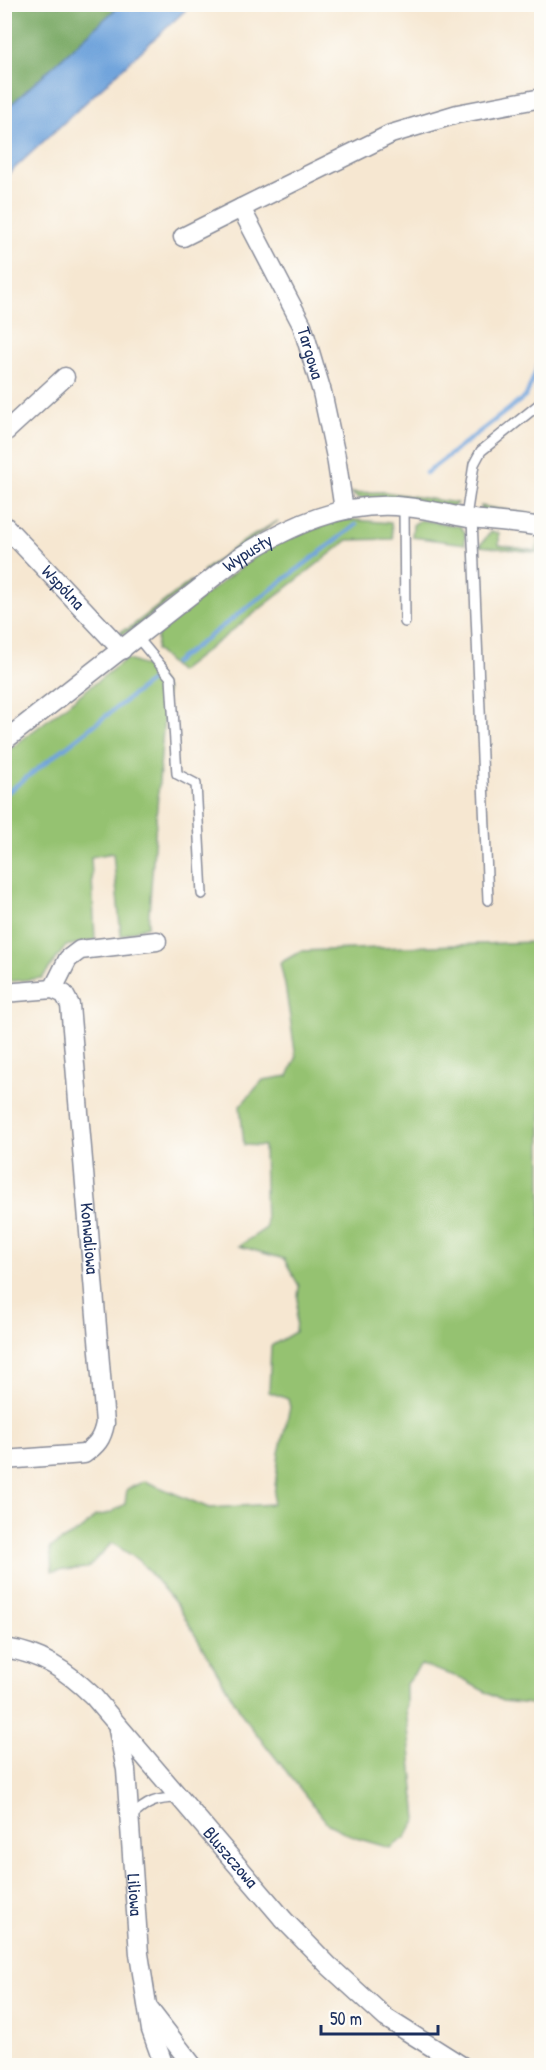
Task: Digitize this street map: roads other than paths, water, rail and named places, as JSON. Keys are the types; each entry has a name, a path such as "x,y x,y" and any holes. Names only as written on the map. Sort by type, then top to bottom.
{"street":[{"path":"183,237 391,134 457,114 542,98"},
{"name":"Targowa","path":"241,208 302,325 322,392 336,457 344,510"},
{"path":"4,433 65,377"},
{"name":"Wypusty","path":"4,741 238,558 295,525 344,510 404,507 542,527"},
{"name":"Wspólna","path":"8,536 122,650"},
{"path":"4,993 53,989 68,959 81,950 157,941"},
{"name":"Konwaliowa","path":"4,1460 84,1454 102,1438 105,1423 70,1005 64,994 53,989"},
{"name":"Bluszczowa","path":"4,1648 23,1650 70,1674 93,1696 284,1920 363,1999 386,2018 462,2066"},
{"name":"Liliowa","path":"116,1724 126,1770 139,1954 152,2030 164,2066"},
{"path":"148,2007 193,2066"}],"lane":[{"path":"488,900 469,518 474,464 481,451 542,402"},
{"path":"404,507 405,622"},
{"path":"138,638 171,678 177,774 196,784 202,894"},
{"path":"129,1820 143,1806 161,1798 179,1798"}],"water":[{"path":"120,5 191,5 5,177 5,110"}],"waterway":[{"path":"426,473 526,396 542,356"},
{"path":"174,663 356,525"},
{"path":"4,795 156,677"}]}
